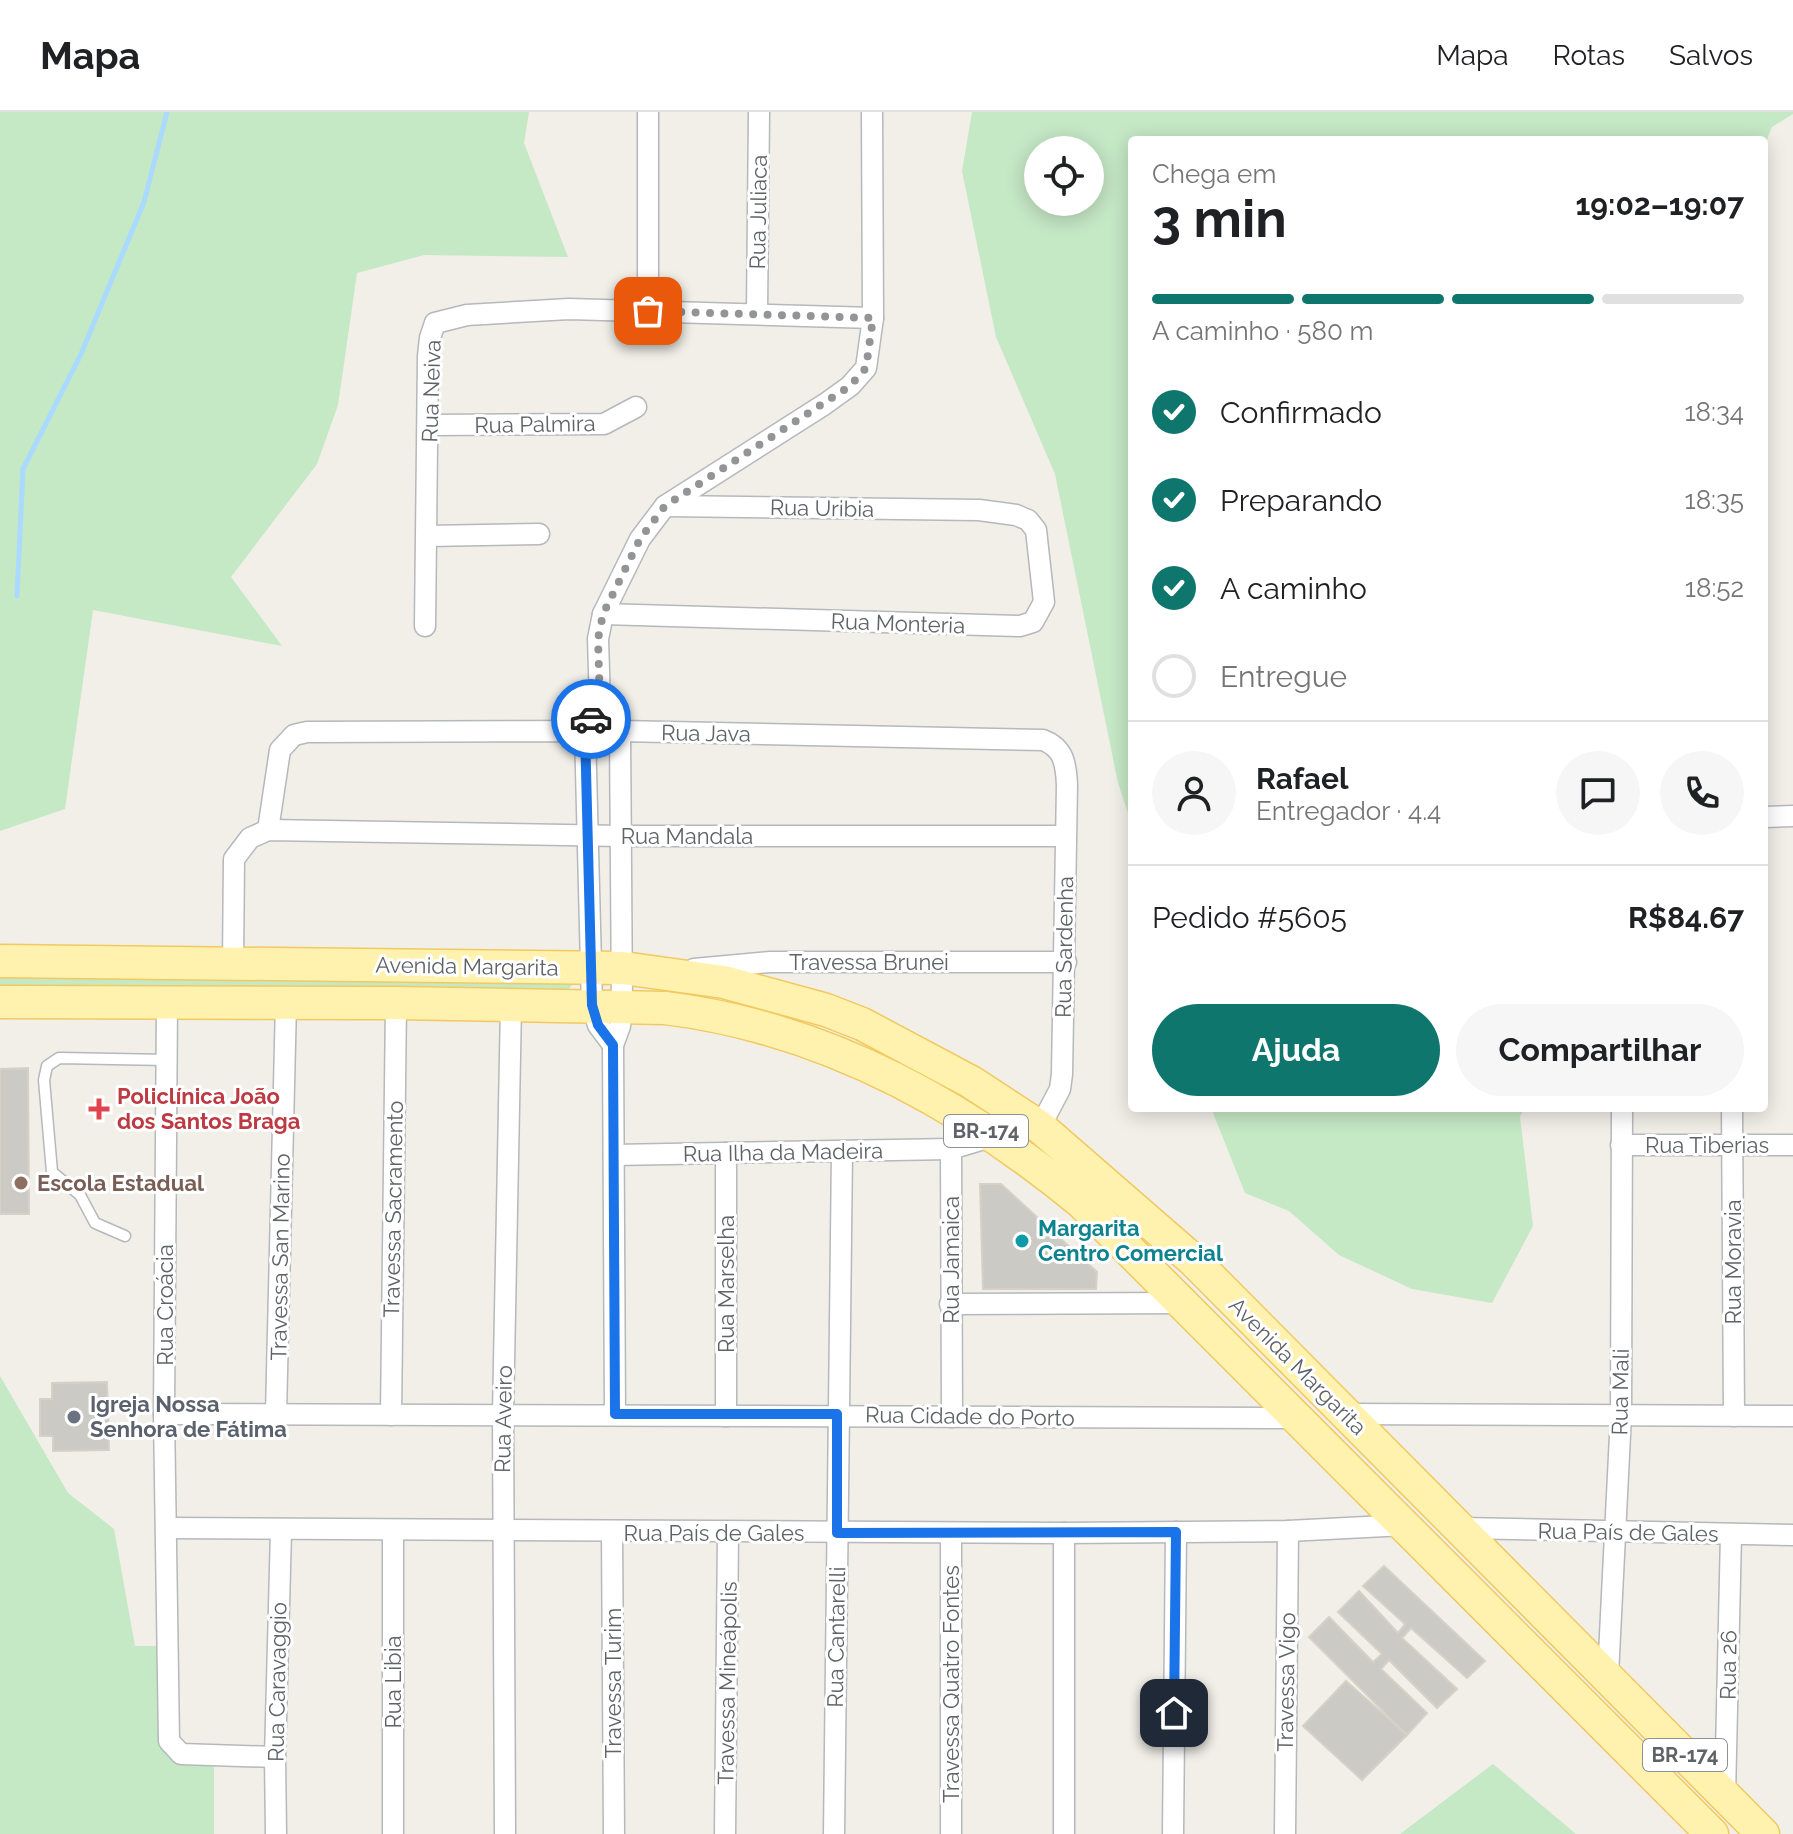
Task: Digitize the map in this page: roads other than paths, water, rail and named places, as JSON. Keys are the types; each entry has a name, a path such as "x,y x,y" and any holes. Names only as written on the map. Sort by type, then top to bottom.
{"main road":[{"name":"Avenida Margarita","path":"0,961 607,968 674,973 772,994 862,1024 971,1082 1040,1127 1193,1260 1763,1834"},
{"name":"Avenida Margarita","path":"0,1002 607,1005 710,1013 825,1047 890,1076 994,1136 1081,1202 1712,1834"}],"street":[{"path":"648,112 648,311 873,318"},
{"name":"Rua Juliaca","path":"757,313 759,112"},
{"path":"615,1414 613,1045 620,1026 607,1005 607,968 587,836 585,731 600,704 598,639 603,614 640,539 665,506 850,386 866,368 873,318 872,112"},
{"name":"Rua Neiva","path":"425,626 428,356 435,323 467,315 569,309 648,311"},
{"name":"Rua Palmira","path":"429,425 604,424 636,407"},
{"name":"Rua Uribia","path":"665,506 979,510"},
{"name":"Rua Monteria","path":"603,614 986,626 1020,626 1033,622 1044,602 1036,530 1028,520 1016,515 979,510"},
{"path":"427,536 539,534"},
{"path":"600,704 620,731 622,836 607,968 607,1005 598,1025 613,1045"},
{"name":"Rua Java","path":"268,830 280,750 294,735 307,732 620,731 1043,740 1053,744 1066,762"},
{"name":"Rua Sardenha","path":"1040,1127 1060,1089 1066,962 1066,762"},
{"path":"1768,817 1793,816"},
{"path":"233,963 234,859 250,838 268,830"},
{"name":"Rua Mandala","path":"268,830 587,836 1065,836"},
{"name":"Travessa Brunei","path":"674,973 770,962 1066,962"},
{"name":"Rua Croácia","path":"167,1002 164,1414 169,1741 174,1750 181,1754 275,1757"},
{"name":"Travessa San Marino","path":"276,1414 286,1003"},
{"name":"Travessa Sacramento","path":"391,1415 396,1003"},
{"name":"Rua Aveiro","path":"505,1834 502,1531 511,1005"},
{"name":"Rua Mali","path":"1608,1675 1621,1415 1622,1112"},
{"name":"Rua Moravia","path":"1732,1112 1734,1416"},
{"path":"951,1149 994,1136"},
{"name":"Rua Tiberias","path":"1621,1145 1793,1145"},
{"name":"Rua Ilha da Madeira","path":"614,1155 951,1149"},
{"name":"Rua Jamaica","path":"951,1149 952,1417"},
{"name":"Rua Cantarelli","path":"834,1834 842,1152"},
{"name":"Rua Marselha","path":"726,1153 726,1416"},
{"path":"950,1304 1184,1303"},
{"name":"Rua Cidade do Porto","path":"164,1414 1296,1418"},
{"path":"1345,1414 1793,1416"},
{"name":"Rua País de Gales","path":"167,1528 612,1533 1064,1533 1288,1531 1405,1525"},
{"name":"Rua País de Gales","path":"1462,1528 1793,1535"},
{"name":"Rua Caravaggio","path":"276,1834 281,1531"},
{"name":"Rua Libia","path":"393,1531 393,1834"},
{"name":"Travessa Vigo","path":"1285,1834 1288,1531"},
{"path":"1173,1834 1176,1532"},
{"name":"Travessa Turim","path":"612,1533 614,1834"},
{"name":"Travessa Mineápolis","path":"725,1834 728,1533"},
{"name":"Travessa Quatro Fontes","path":"951,1533 951,1834"},
{"path":"1064,1533 1064,1834"},
{"name":"Rua 26","path":"1725,1796 1731,1534"}],"lane":[{"path":"125,1236 95,1223 80,1195 52,1172 44,1080 47,1066 59,1058 167,1060"}],"waterway":[{"path":"17,596 23,469 81,354 144,202 167,112"}],"place":[{"name":"Policlínica João dos Santos Braga","path":"99,1109"},
{"name":"Escola Estadual","path":"21,1183"},
{"name":"Margarita Centro Comercial","path":"1022,1241"},
{"name":"Igreja Nossa Senhora de Fátima","path":"74,1417"}]}
